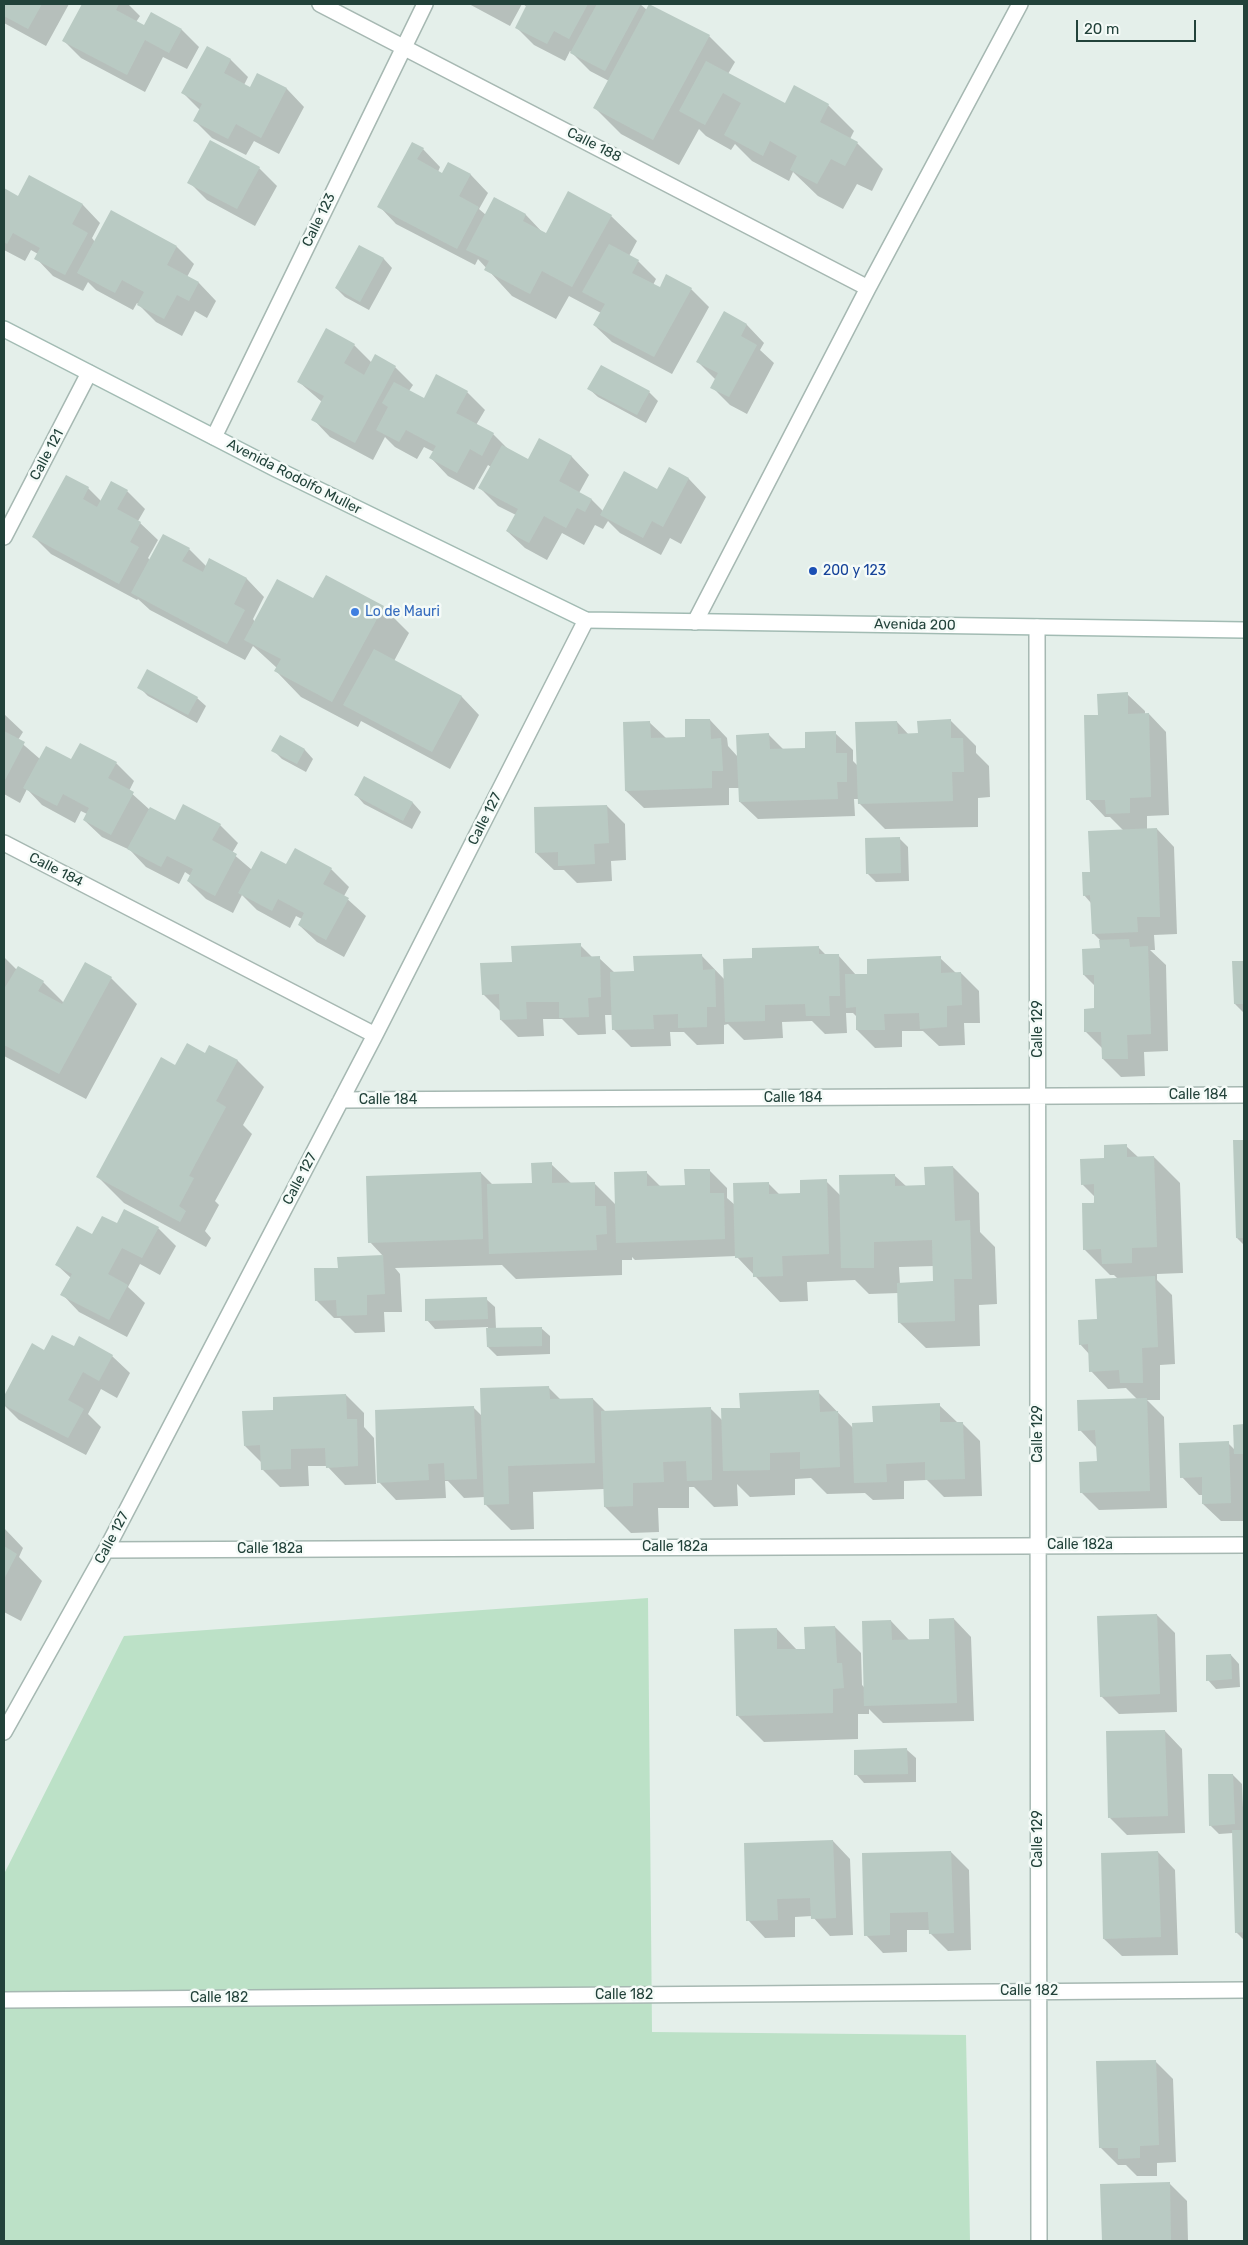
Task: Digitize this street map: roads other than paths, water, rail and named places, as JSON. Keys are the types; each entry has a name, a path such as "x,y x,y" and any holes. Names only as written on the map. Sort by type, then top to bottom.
{"street":[{"name":"Calle 188","path":"320,4 868,288"},
{"name":"Calle 123","path":"214,437 425,4"},
{"path":"695,622 868,288 1020,4"},
{"name":"Avenida Rodolfo Muller","path":"4,329 214,437 586,620"},
{"name":"Calle 121","path":"4,538 89,373"},
{"name":"Avenida 200","path":"586,620 1244,630"},
{"name":"Calle 127","path":"4,1732 10,1706 106,1550 375,1035 586,620"},
{"name":"Calle 129","path":"1037,627 1038,2241"},
{"name":"Calle 184","path":"4,844 375,1035"},
{"name":"Calle 184","path":"341,1100 1244,1095"},
{"name":"Calle 182a","path":"106,1550 1244,1545"},
{"name":"Calle 182","path":"4,2000 1244,1990"}],"place":[{"name":"200 y 123","path":"813,571"},
{"name":"Lo de Mauri","path":"355,612"}]}
